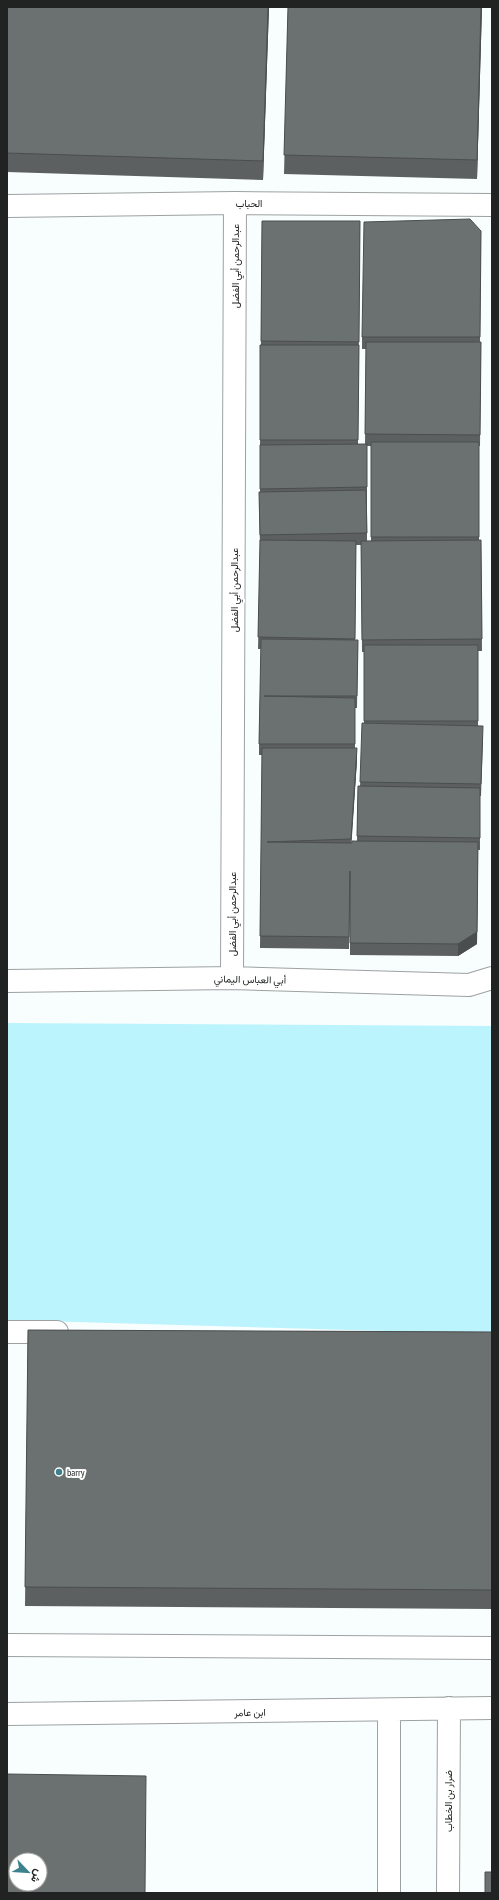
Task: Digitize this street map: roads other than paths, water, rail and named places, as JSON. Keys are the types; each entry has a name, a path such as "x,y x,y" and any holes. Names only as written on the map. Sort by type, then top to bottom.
{"street":[{"name":"الحباب","path":"7,206 235,203 492,205"},
{"name":"عبدالرحمن أبي الفضل","path":"232,978 235,203"},
{"name":"أبي العباس اليماني","path":"7,981 232,978 469,985 492,978"},
{"path":"7,1332 75,1332"},
{"path":"7,1645 492,1648"},
{"name":"ضرار بن الخطاب","path":"448,1893 449,1708"},
{"name":"ابن عامر","path":"7,1714 492,1708"},
{"path":"389,1710 389,1893"}],"place":[{"name":"barry","path":"59,1472"}]}
